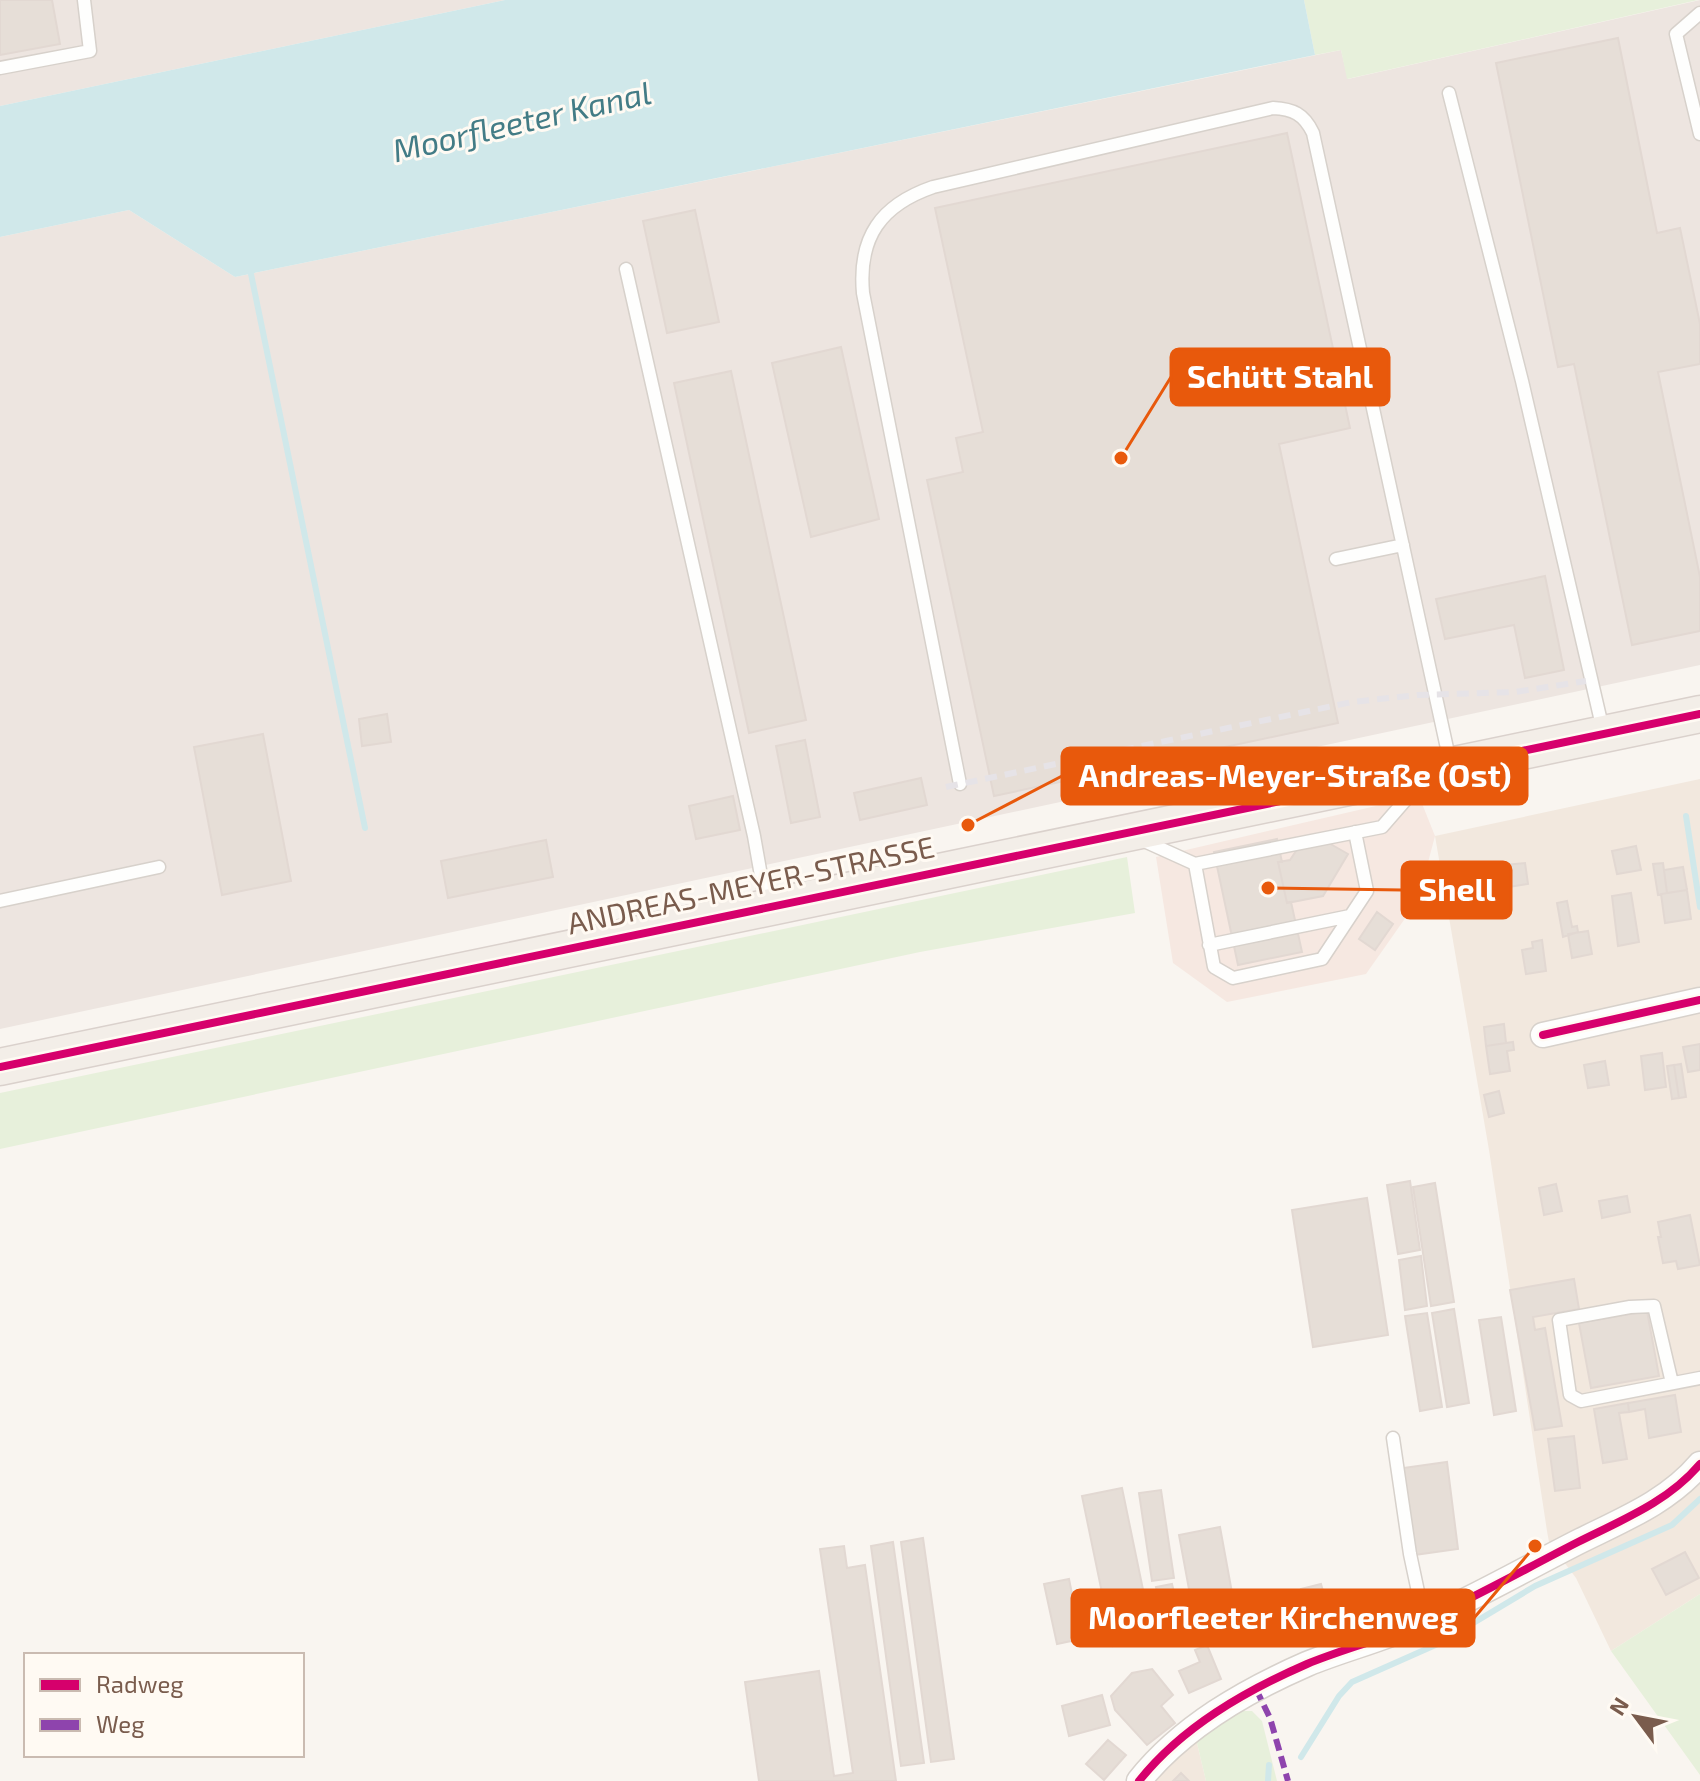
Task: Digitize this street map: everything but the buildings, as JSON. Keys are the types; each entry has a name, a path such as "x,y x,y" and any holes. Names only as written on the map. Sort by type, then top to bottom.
{"main road":[{"name":"ANDREAS-MEYER-STRASSE","path":"0,1067 1700,714"}],"street":[{"path":"1543,1035 1700,1000"},
{"path":"1139,1781 1189,1732 1246,1694 1307,1664 1424,1620 1649,1506 1667,1495 1700,1464"}],"lane":[{"path":"0,68 90,51 84,0"},
{"path":"1700,13 1676,34 1700,134"},
{"path":"1449,93 1522,381 1604,733"},
{"path":"960,784 862,281 866,248 876,225 892,207 911,195 933,187 1273,108 1297,112 1307,120 1313,133 1403,545 1441,767 1382,827 1195,864 1128,834"},
{"path":"626,269 754,836 767,908"},
{"path":"1336,559 1403,545"},
{"path":"1195,864 1214,967 1233,978 1248,975 1322,959 1367,891 1355,832"},
{"path":"0,901 159,867"},
{"path":"1209,945 1350,916"},
{"path":"1672,1383 1654,1306 1630,1307 1559,1320 1570,1395 1581,1401 1700,1378"},
{"path":"1393,1438 1410,1554 1424,1620"}],"shaded area":[{"path":"0,0 505,0 0,106"},
{"path":"1700,0 1700,665 0,1029 0,237 129,210 235,277 1341,50 1348,79"},
{"path":"1700,779 1700,1594 1611,1651 1576,1578 1549,1542 1489,1150 1435,836"},
{"path":"1419,796 1435,836 1418,900 1366,974 1227,1002 1173,963 1156,857"},
{"path":"1196,1739 1206,1781 1152,1781"}],"green space":[{"path":"1304,0 1698,0 1347,79 1341,50 1315,55"},
{"path":"1127,857 1135,913 920,952 0,1149 0,1093"},
{"path":"1700,1594 1700,1775 1611,1651"},
{"path":"1239,1711 1252,1711 1262,1721 1277,1781 1206,1781 1196,1739"}],"water":[{"name":"Moorfleeter Kanal","path":"505,0 1304,0 1315,55 235,277 129,210 0,237 0,106"}],"waterway":[{"path":"251,274 365,828"},
{"path":"1686,816 1700,907"},
{"path":"1301,1757 1339,1696 1352,1682 1440,1643 1535,1586 1672,1525 1700,1499"},
{"path":"1268,1781 1269,1765"}],"railway":[{"path":"946,787 1352,702 1418,695 1515,692 1586,681"}],"marked path":[{"path":"1256,1689 1270,1718 1288,1781"}],"cycle path":[{"path":"0,1067 1700,714"},
{"path":"1543,1035 1700,1000"},
{"path":"1139,1781 1195,1727 1261,1686 1307,1664 1403,1630 1477,1595 1644,1509 1674,1489 1700,1464"}],"place":[{"name":"Schütt Stahl","path":"1121,458"},
{"name":"Andreas-Meyer-Straße (Ost)","path":"968,825"},
{"name":"Shell","path":"1268,888"},
{"name":"Moorfleeter Kirchenweg","path":"1535,1546"}]}
